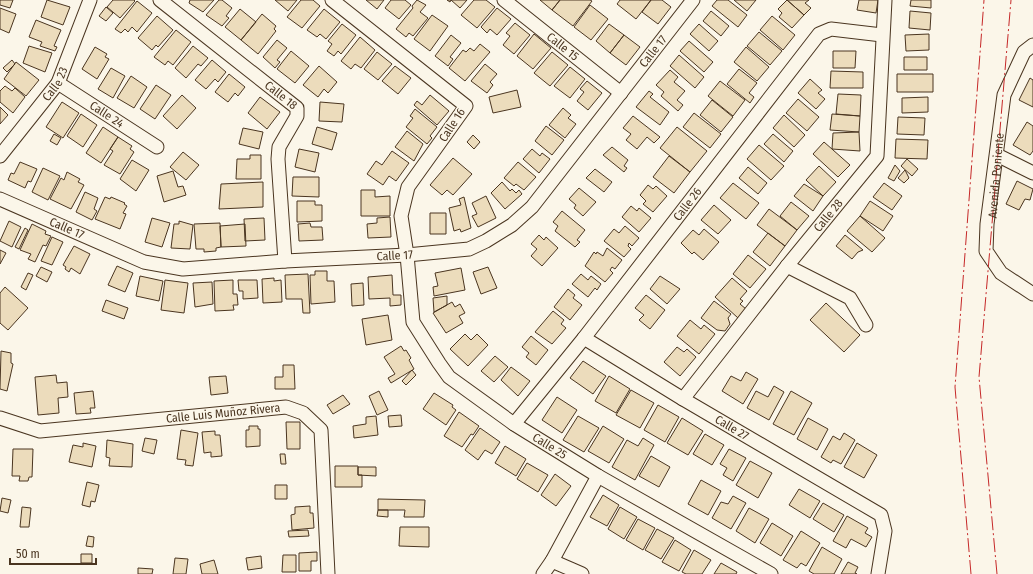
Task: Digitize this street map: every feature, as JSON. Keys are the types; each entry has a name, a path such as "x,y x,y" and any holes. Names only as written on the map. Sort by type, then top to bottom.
{"street":[{"name":"Calle 23","path":"0,156 58,83 90,0"},
{"name":"Calle 18","path":"160,0 297,108 297,116 279,147 278,159 285,261"},
{"name":"Calle 16","path":"332,0 466,106 408,187 401,216 407,255"},
{"name":"Calle 15","path":"504,0 621,93"},
{"name":"Calle 28","path":"683,399 787,266 877,156 882,35 885,0"},
{"name":"Calle 17","path":"0,199 144,262 163,267 183,269 285,261 407,255 469,249 486,241 512,225 532,207 621,93 690,1"},
{"name":"Calle 26","path":"514,424 584,338 819,34 831,29 882,35"},
{"name":"Avenida Poniente","path":"1030,51 1004,96 987,224 986,250 1001,274 1033,294"},
{"name":"Calle 24","path":"58,83 157,147"},
{"path":"997,156 1033,174"},
{"name":"Calle 25","path":"407,255 413,322 449,377 514,424 598,476 770,574"},
{"path":"787,266 850,298 866,325"},
{"name":"Calle 27","path":"584,338 683,399 881,515 885,531 878,574"},
{"name":"Calle Luis Muñoz Rivera","path":"0,418 40,431 286,407 303,413 321,430 328,574"},
{"path":"543,574 552,561 598,476"},
{"path":"552,561 582,574"}],"building":[{"path":"0,0 13,0 10,8 0,5"},
{"path":"47,0 70,7 63,25 41,17"},
{"path":"113,0 135,1 120,18 107,7"},
{"path":"190,0 214,0 203,12 189,3"},
{"path":"219,0 222,0 232,8 226,16 229,18 222,26 206,15"},
{"path":"275,0 297,0 288,11"},
{"path":"301,0 313,0 320,6 302,28 287,17"},
{"path":"366,0 384,0 377,9"},
{"path":"391,0 405,0 411,5 399,19 385,8"},
{"path":"417,0 426,5 420,12 428,18 413,36 409,33 406,37 396,29 413,8 412,6"},
{"path":"451,0 467,0 460,8"},
{"path":"474,0 486,0 495,7 477,28 461,15"},
{"path":"540,0 560,0 552,10"},
{"path":"560,0 592,1 573,26 552,10"},
{"path":"620,0 651,0 636,19 617,4"},
{"path":"651,0 662,0 671,7 658,24 642,12"},
{"path":"717,0 728,0 747,15 738,27 712,6"},
{"path":"734,0 756,0 747,11"},
{"path":"787,0 809,0 805,3 811,8 804,15"},
{"path":"787,0 804,15 792,28 779,17 782,13 778,9"},
{"path":"859,0 878,0 876,13 857,10"},
{"path":"911,0 931,0 931,8 910,6"},
{"path":"137,1 152,13 137,32 132,27 128,32 125,29 121,33 115,29"},
{"path":"590,5 608,19 591,40 574,27"},
{"path":"106,7 113,13 106,21 99,16"},
{"path":"0,8 16,14 9,33 0,29"},
{"path":"497,8 511,19 497,35 490,29 487,33 481,27"},
{"path":"240,9 256,22 241,40 225,27"},
{"path":"324,9 340,22 326,39 320,34 317,37 307,30"},
{"path":"711,11 729,26 721,36 703,21"},
{"path":"910,11 931,13 930,30 909,28"},
{"path":"262,14 276,26 274,29 276,31 258,54 241,40"},
{"path":"432,15 448,26 430,51 414,39"},
{"path":"157,16 173,30 158,47 156,45 152,50 138,38"},
{"path":"772,16 795,35 783,50 760,30"},
{"path":"36,20 61,30 54,46 57,47 55,51 40,46 42,42 29,37"},
{"path":"515,23 530,35 514,54 503,45 510,36 506,33"},
{"path":"342,24 356,35 341,54 338,51 334,56 327,51 332,44 328,41"},
{"path":"609,24 624,35 610,53 596,41"},
{"path":"699,24 718,41 709,51 690,34"},
{"path":"176,30 191,42 173,65 168,61 165,65 154,57"},
{"path":"759,32 782,51 770,65 747,46"},
{"path":"534,34 551,48 533,69 517,56"},
{"path":"929,34 929,50 906,51 905,35"},
{"path":"451,35 461,43 450,57 453,59 448,66 435,56"},
{"path":"624,35 640,47 626,65 610,53"},
{"path":"360,37 375,50 361,68 355,64 351,69 341,61"},
{"path":"277,40 287,48 277,60 280,62 275,68 263,57"},
{"path":"689,41 713,62 704,72 680,51"},
{"path":"480,44 490,52 465,81 449,68 463,50 466,52 470,48 474,51"},
{"path":"29,46 52,53 45,72 23,63"},
{"path":"193,46 208,58 201,66 198,64 186,78 175,68"},
{"path":"95,47 107,54 105,57 109,59 97,79 82,69"},
{"path":"746,47 769,67 757,81 734,62"},
{"path":"291,51 309,66 295,83 277,69"},
{"path":"833,51 856,51 855,68 833,68"},
{"path":"377,52 392,64 378,80 364,69"},
{"path":"552,52 568,65 550,86 534,73"},
{"path":"679,55 704,77 695,88 670,66"},
{"path":"904,57 927,57 927,70 904,70"},
{"path":"12,60 15,64 7,72 3,68"},
{"path":"212,60 226,72 218,82 215,79 206,89 195,80"},
{"path":"16,62 39,80 26,96 4,79"},
{"path":"485,64 497,74 490,82 493,85 487,93 471,81"},
{"path":"319,66 337,82 328,93 324,89 318,97 303,85"},
{"path":"395,66 411,78 398,94 382,81"},
{"path":"570,67 585,79 570,98 554,86"},
{"path":"111,68 125,76 113,98 98,89"},
{"path":"739,69 757,83 749,93 754,97 750,103 727,84"},
{"path":"670,70 678,77 674,82 685,91 677,100 683,105 678,111 661,96 664,92 656,85"},
{"path":"831,71 863,72 863,88 830,88"},
{"path":"229,74 245,87 238,96 235,93 228,102 215,92"},
{"path":"897,74 933,74 933,92 897,92"},
{"path":"131,76 147,87 134,108 117,98"},
{"path":"1030,78 1033,80 1033,107 1019,100"},
{"path":"810,79 822,90 818,93 825,99 816,109 798,93"},
{"path":"587,81 602,93 588,110 577,101 584,92 580,89"},
{"path":"720,81 745,100 733,116 708,96"},
{"path":"156,85 171,95 155,119 140,109"},
{"path":"5,86 12,91 15,88 25,97 13,113 0,102 0,91"},
{"path":"517,90 521,107 493,113 489,97"},
{"path":"649,91 653,94 650,97 669,112 660,125 636,107"},
{"path":"838,94 861,95 860,116 836,114"},
{"path":"182,95 196,108 177,129 163,116"},
{"path":"430,95 449,111 437,125 414,105 417,101 422,105"},
{"path":"260,97 280,112 267,129 248,113"},
{"path":"928,97 928,112 902,113 902,98"},
{"path":"798,99 819,117 807,131 786,113"},
{"path":"712,100 733,117 721,132 700,115"},
{"path":"62,102 79,113 63,138 46,127"},
{"path":"320,102 344,104 342,122 319,121"},
{"path":"0,107 8,115 0,124"},
{"path":"563,108 571,115 568,118 576,124 565,138 549,125"},
{"path":"415,109 437,127 430,136 432,138 427,144 406,127 413,118 410,116"},
{"path":"694,113 721,134 710,148 683,127"},
{"path":"81,114 97,125 83,147 67,136"},
{"path":"832,114 860,116 859,132 830,130"},
{"path":"784,115 805,135 794,147 773,128"},
{"path":"633,116 660,137 654,143 647,137 637,149 626,140 631,134 623,128"},
{"path":"898,117 925,118 924,135 897,134"},
{"path":"1027,122 1033,126 1033,151 1030,155 1013,145"},
{"path":"546,126 564,140 552,155 535,141"},
{"path":"103,127 118,137 101,163 86,153"},
{"path":"317,127 337,133 332,150 312,144"},
{"path":"677,127 707,151 690,172 660,148"},
{"path":"243,128 263,132 259,149 239,144"},
{"path":"407,131 423,144 414,161 395,147"},
{"path":"859,132 860,151 832,149 833,133"},
{"path":"54,134 61,138 57,145 50,141"},
{"path":"773,134 793,151 784,162 764,144"},
{"path":"473,135 480,142 474,149 467,142"},
{"path":"118,137 132,146 130,149 134,152 120,174 104,165 113,151 110,149"},
{"path":"896,139 928,140 927,159 895,158"},
{"path":"824,142 850,165 838,177 813,154"},
{"path":"759,145 784,166 771,180 747,159"},
{"path":"612,147 628,160 624,166 627,168 624,172 603,155"},
{"path":"299,149 319,153 315,172 295,167"},
{"path":"532,149 540,156 542,153 550,159 539,173 523,159"},
{"path":"392,151 409,163 396,181 389,176 383,185 367,174 376,161 382,165"},
{"path":"183,152 199,165 186,180 170,167"},
{"path":"250,155 261,155 261,179 236,179 237,159 250,159"},
{"path":"669,156 690,172 674,193 653,177"},
{"path":"453,158 472,174 453,195 447,190 442,195 430,185"},
{"path":"907,159 918,169 912,176 901,166"},
{"path":"132,160 149,170 136,191 120,179"},
{"path":"20,162 37,169 31,182 28,181 25,188 8,180 11,173 14,174"},
{"path":"518,162 536,177 524,190 516,184 514,186 504,178"},
{"path":"895,165 900,171 894,181 888,178"},
{"path":"819,166 836,182 823,196 806,180"},
{"path":"748,167 767,183 758,194 739,178"},
{"path":"43,168 60,176 48,200 32,192"},
{"path":"595,169 612,182 604,192 586,178"},
{"path":"905,170 909,178 904,183 898,178"},
{"path":"173,171 178,187 183,186 186,195 164,202 157,176"},
{"path":"67,172 80,179 78,182 84,185 71,209 50,199 61,178 64,180"},
{"path":"293,177 319,177 319,197 292,196"},
{"path":"1017,181 1033,189 1030,200 1025,199 1019,210 1006,204"},
{"path":"263,182 263,207 219,209 221,184"},
{"path":"502,182 510,191 512,189 516,193 519,190 522,194 505,209 491,193"},
{"path":"733,183 759,203 746,219 720,198"},
{"path":"884,183 902,196 892,210 873,197"},
{"path":"804,184 823,196 813,211 794,196"},
{"path":"648,185 653,189 656,186 667,196 653,212 643,204 646,201 640,195"},
{"path":"579,188 596,202 583,216 574,208 576,205 569,199"},
{"path":"361,190 375,190 375,197 390,196 390,216 361,216"},
{"path":"85,192 98,198 94,209 97,211 92,220 76,212"},
{"path":"486,196 496,218 478,227 472,216 477,214 472,203"},
{"path":"105,197 110,199 111,197 125,203 124,204 127,206 123,213 126,214 120,229 95,219"},
{"path":"464,197 471,228 461,232 460,229 454,231 449,208 461,205 459,199"},
{"path":"297,201 315,201 315,205 322,205 322,221 297,222"},
{"path":"870,201 893,216 883,231 860,216"},
{"path":"791,202 809,216 797,230 780,216"},
{"path":"714,205 731,220 718,234 701,220"},
{"path":"631,206 637,211 639,208 651,218 639,232 622,217"},
{"path":"769,209 797,230 785,246 757,225"},
{"path":"562,211 585,230 577,240 580,242 575,247 555,231 558,226 553,222"},
{"path":"430,213 446,213 446,234 430,234"},
{"path":"860,216 885,238 872,252 847,231"},
{"path":"390,217 391,237 368,238 367,224 377,223 377,218"},
{"path":"152,218 170,223 162,247 145,242"},
{"path":"264,218 265,240 245,241 244,219"},
{"path":"9,221 21,227 12,247 0,241"},
{"path":"179,221 193,225 190,249 171,248 174,224 179,224"},
{"path":"220,223 221,247 216,248 216,251 204,252 204,249 196,249 194,224"},
{"path":"310,223 311,227 322,227 323,240 299,241 298,224"},
{"path":"32,224 46,231 45,234 51,236 46,246 43,245 35,262 28,259 31,254 20,250"},
{"path":"245,224 246,246 221,247 220,226"},
{"path":"625,226 639,238 632,246 629,243 628,246 631,249 624,257 604,241 614,229 619,233"},
{"path":"25,228 28,230 19,249 15,247"},
{"path":"704,229 719,242 703,260 694,252 692,254 681,243 693,230 699,235"},
{"path":"768,233 785,246 770,266 753,252"},
{"path":"539,235 544,240 546,237 558,248 542,266 531,256 537,249 531,244"},
{"path":"845,235 863,250 858,252 852,259 836,246"},
{"path":"52,237 63,242 52,265 41,261"},
{"path":"74,246 90,254 80,274 71,268 69,272 63,265"},
{"path":"607,248 622,260 615,269 612,267 610,270 613,273 605,282 585,266 594,252 596,254 597,252 603,256"},
{"path":"0,250 6,253 0,264"},
{"path":"748,255 766,269 750,288 733,274"},
{"path":"117,266 133,273 125,292 108,285"},
{"path":"41,267 52,272 47,282 36,276"},
{"path":"488,267 497,288 481,294 473,272"},
{"path":"461,268 465,290 434,296 433,287 438,286 435,273"},
{"path":"315,271 327,271 327,281 334,281 335,302 311,304 310,275 315,275"},
{"path":"28,273 33,275 26,290 21,287"},
{"path":"308,274 310,313 303,313 302,299 286,299 285,275"},
{"path":"581,274 588,280 591,276 601,284 597,290 595,288 588,297 572,284"},
{"path":"392,275 393,295 401,295 401,305 390,306 390,298 369,299 368,277"},
{"path":"140,276 163,281 159,301 136,296"},
{"path":"660,276 680,289 667,304 650,289"},
{"path":"274,278 274,281 281,280 282,302 263,303 262,279"},
{"path":"732,278 747,291 740,299 743,301 740,304 746,309 738,318 715,297"},
{"path":"165,280 188,283 184,313 161,310"},
{"path":"233,280 233,294 237,294 238,305 233,305 234,310 215,311 214,281"},
{"path":"238,280 257,280 258,298 243,299 243,291 239,291"},
{"path":"212,282 213,304 195,307 193,283"},
{"path":"363,283 364,305 352,306 351,284"},
{"path":"5,287 28,308 8,330 0,323 0,293"},
{"path":"568,289 575,295 573,298 582,305 570,320 554,307"},
{"path":"646,295 665,310 650,329 639,320 644,315 635,308"},
{"path":"447,296 447,305 434,312 433,298"},
{"path":"106,300 128,308 124,319 102,311"},
{"path":"714,301 731,314 728,318 730,324 725,331 717,330 701,318"},
{"path":"452,302 455,307 460,304 465,313 459,316 463,323 446,333 433,313"},
{"path":"826,303 860,335 844,352 810,320"},
{"path":"553,311 564,320 561,324 566,328 552,344 535,332"},
{"path":"388,315 392,340 366,345 362,319"},
{"path":"690,320 701,329 704,325 715,334 699,354 677,336"},
{"path":"465,334 471,340 477,334 488,345 468,366 450,349"},
{"path":"531,336 548,350 536,365 526,357 529,353 522,347"},
{"path":"401,346 404,351 406,350 411,358 409,360 414,369 391,383 388,378 395,374 384,357"},
{"path":"677,347 684,352 687,349 696,357 680,376 664,362"},
{"path":"1,351 11,353 11,363 13,364 7,391 0,389"},
{"path":"495,356 508,367 494,382 481,371"},
{"path":"583,361 606,376 593,394 570,378"},
{"path":"283,365 294,365 295,389 275,389 275,377 283,377"},
{"path":"511,367 530,381 518,396 501,380"},
{"path":"412,370 416,375 406,385 402,381"},
{"path":"746,372 758,379 743,404 722,391 731,376 741,381"},
{"path":"56,375 57,383 67,382 68,397 58,398 59,413 38,415 35,377"},
{"path":"226,376 228,393 211,395 209,377"},
{"path":"609,376 630,389 616,413 595,401"},
{"path":"774,386 784,392 769,420 747,408 756,391 768,397"},
{"path":"631,390 654,403 640,428 616,415"},
{"path":"93,391 95,408 90,408 91,413 76,414 74,393"},
{"path":"379,391 388,410 377,415 369,396"},
{"path":"791,391 812,403 794,435 773,424"},
{"path":"434,393 453,405 452,407 456,410 446,425 423,409"},
{"path":"343,395 350,404 333,414 327,405"},
{"path":"557,397 577,410 562,433 542,420"},
{"path":"658,405 679,417 665,442 644,430"},
{"path":"459,412 479,426 462,447 444,436"},
{"path":"401,415 402,426 389,427 388,416"},
{"path":"376,416 378,435 354,438 353,426 366,424 366,417"},
{"path":"578,416 599,428 584,452 563,440"},
{"path":"682,418 703,431 688,455 667,443"},
{"path":"808,418 828,429 817,450 797,439"},
{"path":"286,422 300,422 300,449 287,449"},
{"path":"249,426 258,426 258,429 260,429 260,446 246,447 246,430 249,430"},
{"path":"603,426 624,439 609,463 588,451"},
{"path":"480,428 500,442 492,454 485,450 478,460 465,450"},
{"path":"181,430 198,433 193,466 185,465 186,460 177,459"},
{"path":"215,431 215,435 220,435 222,456 211,457 211,452 204,453 202,432"},
{"path":"844,433 855,440 841,464 833,460 831,463 821,457 833,436 840,440"},
{"path":"705,434 724,445 712,465 693,454"},
{"path":"145,438 157,440 154,454 142,451"},
{"path":"643,438 654,445 635,480 612,467 627,440 638,446"},
{"path":"107,440 133,444 132,467 109,466 110,458 106,457"},
{"path":"83,443 96,446 92,467 69,462 73,445 83,447"},
{"path":"857,443 877,455 864,478 844,467"},
{"path":"505,446 526,459 516,476 495,463"},
{"path":"13,449 33,449 32,477 29,477 28,481 19,481 20,476 12,476"},
{"path":"729,449 746,458 733,481 723,475 727,468 720,464"},
{"path":"280,454 285,454 286,464 281,464"},
{"path":"651,456 670,467 659,487 639,476"},
{"path":"750,461 772,473 758,498 736,485"},
{"path":"527,463 548,475 538,492 517,479"},
{"path":"335,466 358,466 358,475 362,475 362,487 335,487"},
{"path":"358,467 376,467 376,476 358,475"},
{"path":"555,474 571,486 556,506 541,495"},
{"path":"701,480 721,491 708,515 688,504"},
{"path":"87,482 99,485 95,502 91,501 90,507 82,505"},
{"path":"275,485 287,485 287,499 275,499"},
{"path":"799,489 820,501 810,518 789,505"},
{"path":"603,495 619,505 607,526 590,517"},
{"path":"733,496 746,503 731,529 712,518 721,502 728,504"},
{"path":"2,498 11,500 8,513 0,511"},
{"path":"378,499 425,500 424,517 404,517 405,510 378,510"},
{"path":"823,503 844,515 834,532 813,519"},
{"path":"310,506 310,513 313,513 314,528 292,530 291,515 295,514 295,507"},
{"path":"22,507 31,508 29,527 20,527"},
{"path":"620,507 637,517 624,539 608,529"},
{"path":"749,508 769,519 755,543 736,531"},
{"path":"378,510 388,510 388,517 377,516"},
{"path":"847,516 868,528 865,533 872,537 866,547 851,539 846,548 833,541"},
{"path":"638,519 655,528 643,550 626,540"},
{"path":"772,523 793,536 781,556 760,543"},
{"path":"400,527 429,527 429,547 399,546"},
{"path":"657,529 674,538 661,559 645,550"},
{"path":"308,530 309,536 289,537 288,531"},
{"path":"801,531 820,543 806,566 801,563 797,568 783,560"},
{"path":"88,536 94,537 93,547 86,546"},
{"path":"675,540 691,550 679,571 662,562"},
{"path":"822,547 842,559 834,574 814,574 809,571"},
{"path":"694,550 711,560 702,574 686,574 682,572"},
{"path":"317,552 317,561 311,561 311,571 299,571 299,553"},
{"path":"81,554 92,554 92,563 81,563"},
{"path":"283,555 296,555 296,572 282,572"},
{"path":"261,556 262,568 248,570 246,558"},
{"path":"175,558 188,559 186,574 173,574"},
{"path":"214,560 218,574 202,574 200,564"},
{"path":"848,562 858,567 855,573 857,574 841,574"},
{"path":"721,563 737,572 736,574 714,574"},
{"path":"138,568 153,569 152,574 138,574"}],"power":[{"path":"971,574 955,387 984,0"},
{"path":"997,574 979,377 1011,0"}]}
